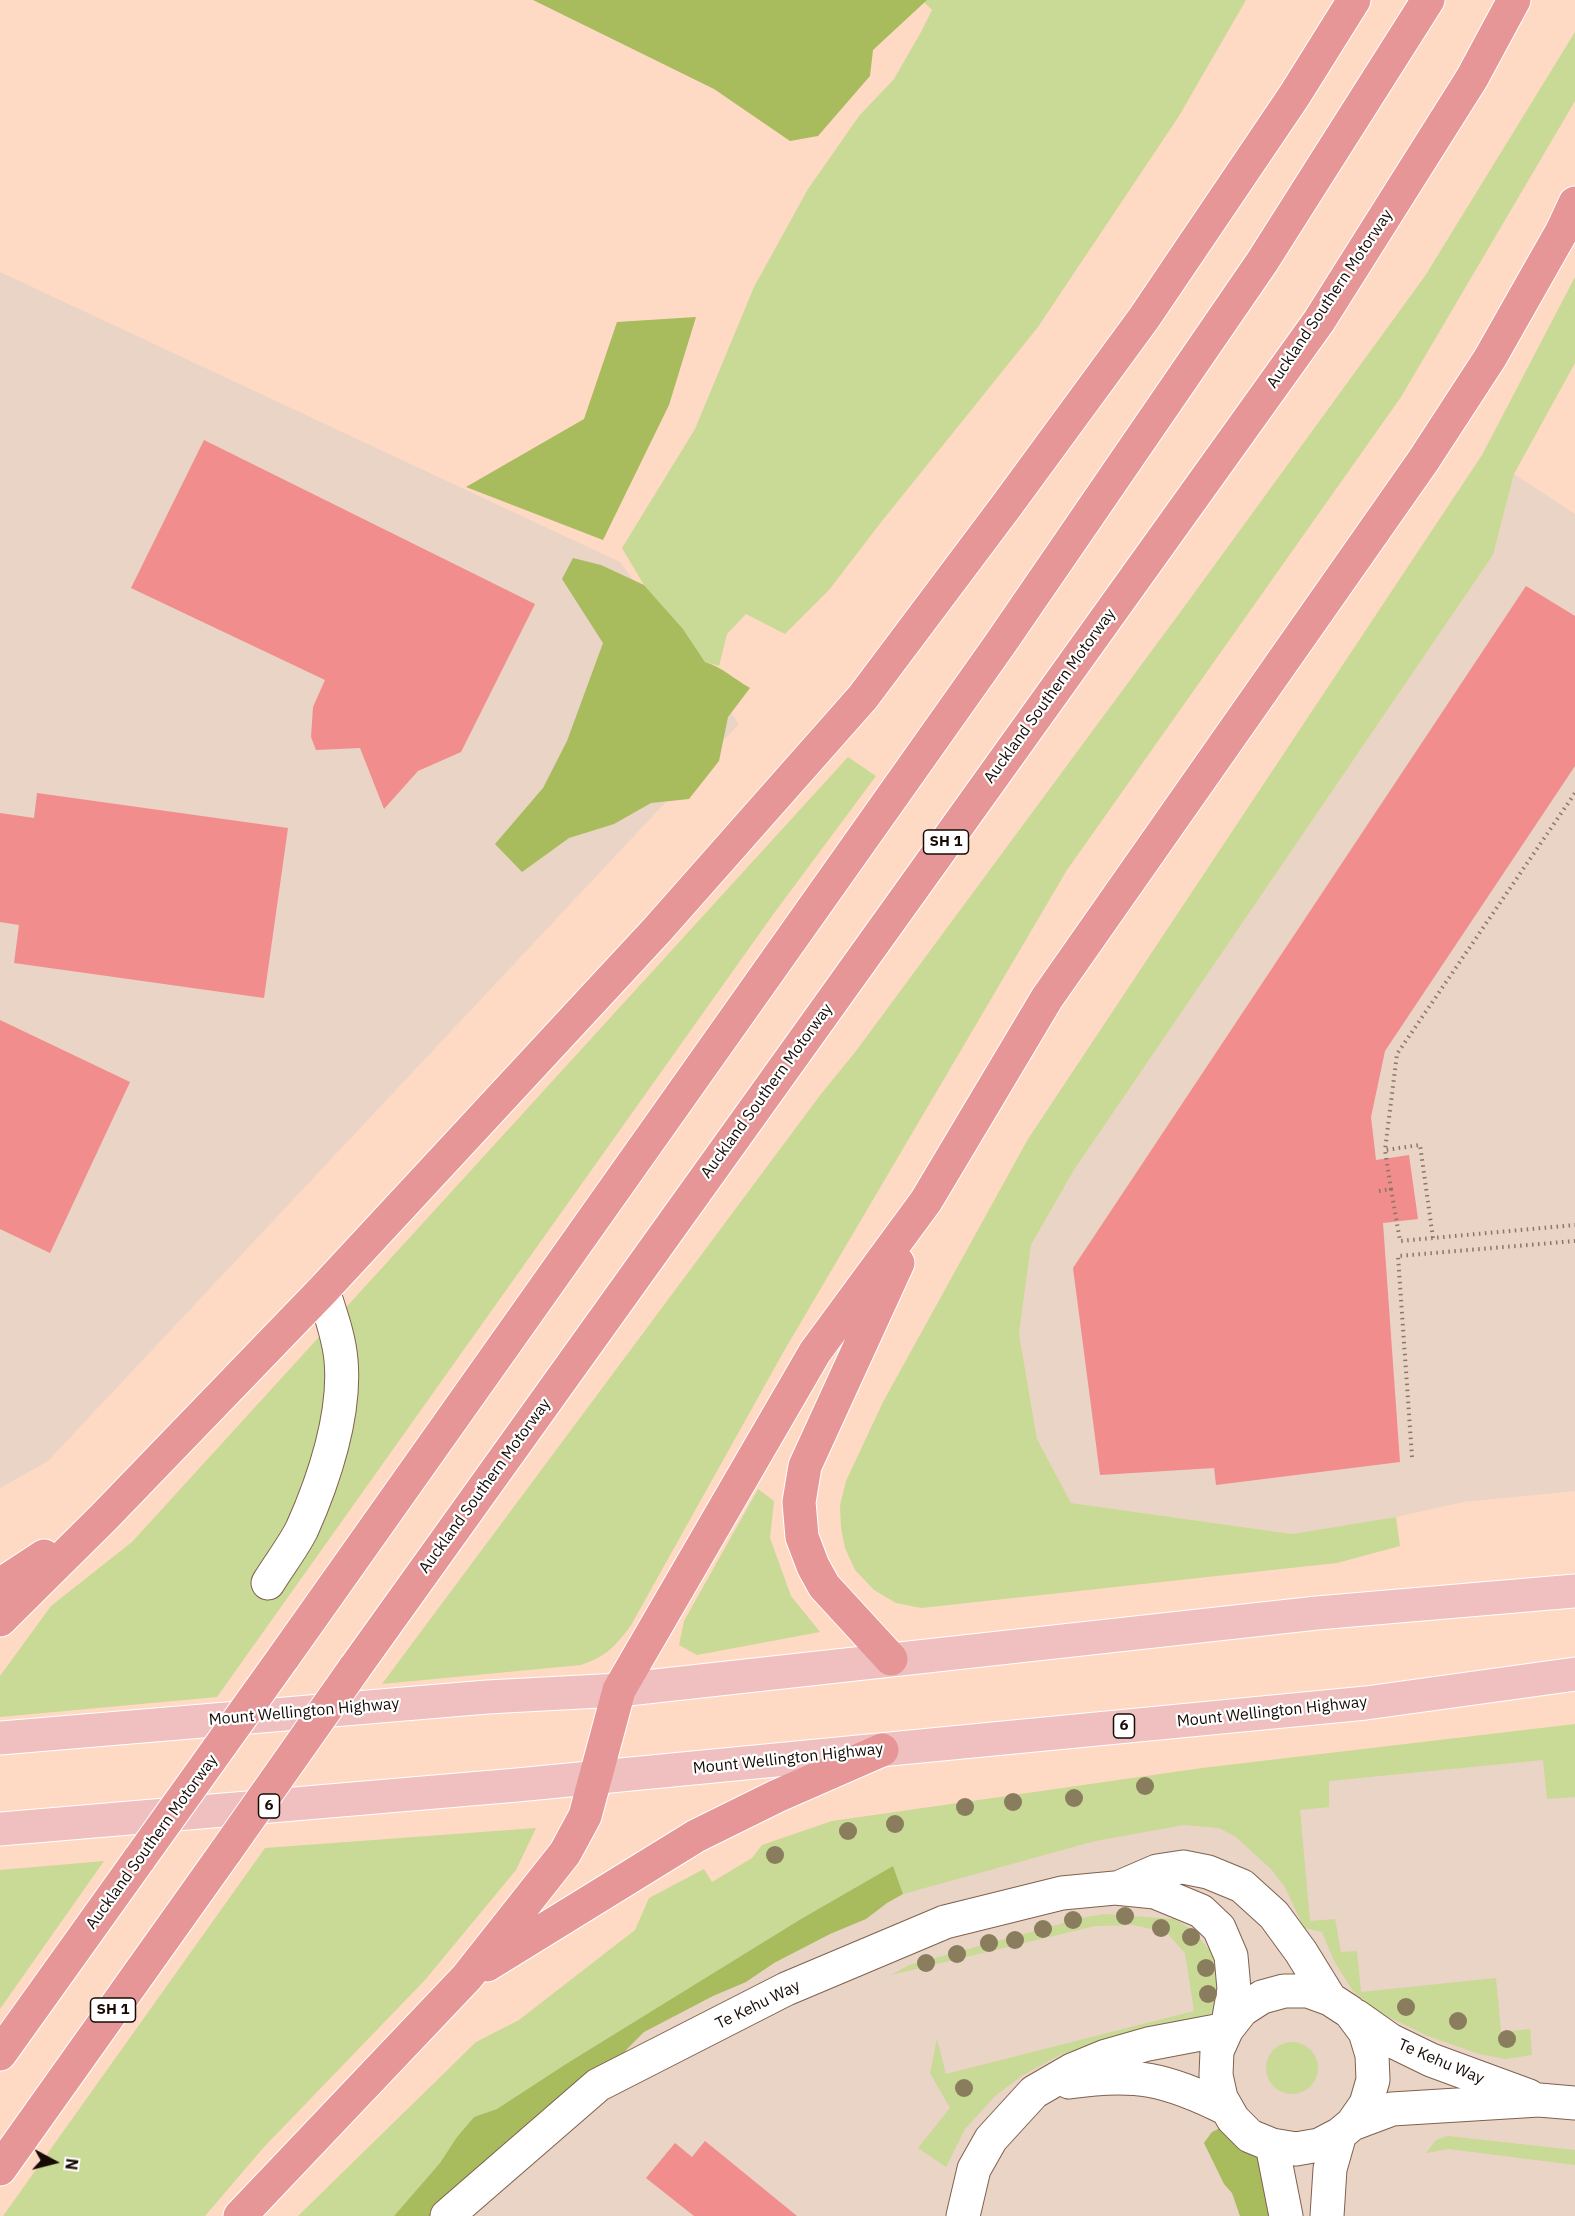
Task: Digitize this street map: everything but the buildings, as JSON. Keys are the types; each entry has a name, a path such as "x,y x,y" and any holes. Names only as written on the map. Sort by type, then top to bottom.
{"highway":[{"path":"0,1620 104,1517 323,1290 657,930 863,697 1144,318 1294,96 1354,0"},
{"name":"Auckland Southern Motorway","path":"0,2054 1000,644 1262,261 1428,0"},
{"name":"Auckland Southern Motorway","path":"0,2169 354,1669 1319,321 1472,78 1514,0"},
{"path":"240,2216 467,1977 565,1853 585,1816 619,1690 815,1352 926,1202 1047,998 1423,461 1490,358 1562,231 1575,203"},
{"path":"891,1659 824,1586 802,1537 799,1502 806,1466 813,1449 926,1202"},
{"path":"0,1585 104,1517"},
{"path":"467,1977 696,1836 777,1796 882,1750"}],"main road":[{"path":"1532,1593 1575,1581"},
{"name":"Mount Wellington Highway","path":"0,1738 487,1697 619,1690 1305,1614 1575,1591"},
{"name":"Mount Wellington Highway","path":"0,1829 882,1750 1366,1703 1575,1674"}],"lane":[{"path":"268,1583 306,1520 331,1449 340,1402 341,1362 337,1334 323,1290"},
{"name":"Te Kehu Way","path":"1115,1888 1157,1871 1183,1867 1208,1872 1242,1886 1274,1915 1340,2005 1365,2032 1372,2055 1373,2080 1366,2104 1346,2129"},
{"name":"Te Kehu Way","path":"447,2216 598,2085 786,1989 945,1922 1062,1893 1115,1888 1155,1892 1201,1911 1219,1928 1232,1960 1234,1989 1227,2029"},
{"name":"Te Kehu Way","path":"1539,2100 1431,2060 1390,2040 1340,2005 1308,1991 1284,1991 1262,1997 1242,2010 1227,2029 1217,2051 1216,2075 1221,2098 1233,2119 1250,2136 1272,2145 1296,2149 1319,2145 1346,2129 1392,2109 1539,2100 1575,2103"},
{"path":"963,2216 974,2169 991,2139 1034,2092 1071,2070 1106,2056 1148,2044 1227,2029"},
{"path":"1043,2086 1091,2079 1136,2078 1164,2082 1192,2091 1227,2109"},
{"path":"1327,2216 1330,2169 1346,2129"},
{"path":"1272,2145 1286,2216"}],"path":[{"path":"1575,793 1397,1054 1385,1150 1400,1241 1575,1225"},
{"path":"1385,1150 1420,1145 1433,1238"},
{"path":"1379,1191 1391,1189"},
{"path":"1412,1457 1398,1256 1575,1241"}],"shaded area":[{"path":"0,272 620,562 739,724 48,1461 0,1488"},
{"path":"1514,474 1575,514 1575,1491 1463,1502 1396,1517 1292,1534 1071,1503 1037,1439 1019,1334 1031,1245 1074,1170 1493,555"},
{"path":"1575,1757 1575,2216 375,2216 604,1991 867,1845 1061,1801"}],"green space":[{"path":"533,0 927,0 873,50 870,76 818,136 790,141 714,89"},
{"path":"927,0 1246,0 1179,116 1038,327 829,590 785,634 746,614 727,634 719,666 705,662 683,629 644,585 622,548 695,429 754,287 808,189 859,116 894,79 932,10 924,2"},
{"path":"1575,32 1575,101 1401,397 1067,870 784,1351 630,1627 609,1651 581,1665 382,1684 821,1094 856,1051 1425,276"},
{"path":"1575,277 1575,363 1514,474 1493,555 1074,1170 1031,1245 1019,1334 1037,1439 1071,1503 1292,1534 1396,1517 1400,1546 1337,1563 921,1608 896,1603 874,1590 855,1570 845,1548 841,1528 840,1505 846,1481 883,1402 1028,1139 1482,455"},
{"path":"696,317 669,405 603,540 466,487 584,419 617,322"},
{"path":"573,558 601,565 644,585 683,629 705,662 750,688 728,717 719,761 689,799 651,803 614,824 569,838 522,872 495,844 543,788 567,741 603,643 562,579"},
{"path":"848,757 876,776 772,916 217,1697 0,1717 0,1676 51,1606 132,1542"},
{"path":"758,1489 774,1501 770,1538 791,1596 820,1632 697,1655 679,1645 684,1621"},
{"path":"1575,1724 1575,1797 1547,1799 1543,1760 1329,1781 1329,1807 1300,1810 1310,1921 1335,1919 1341,1952 1357,1951 1361,1992 1496,1978 1501,2032 1530,2029 1532,2055 1505,2059 1479,2054 1428,2036 1378,2012 1353,1991 1334,1961 1322,1932 1304,1928 1285,1887 1271,1869 1236,1837 1219,1828 1184,1825 1095,1841 903,1894 893,1866 801,1919 497,2109 474,2117 440,2163 394,2216 298,2216 476,2042 519,2020 635,1930 649,1898 704,1869 712,1882 752,1858 762,1845 832,1821 1202,1768"},
{"path":"536,1828 516,1870 425,1980 264,2147 205,2216 3,2216 265,1848"},
{"path":"104,1861 0,2009 0,1870"},
{"path":"893,1866 903,1894 866,1919 830,1934 774,1963 746,1982 713,1996 644,2032 617,2063 439,2216 394,2216 440,2163 474,2117 497,2109 801,1919"},
{"path":"1104,1914 1174,1919 1191,1929 1214,1955 1221,1972 1218,2011 1210,2016 1060,2055 1023,2075 995,2096 965,2129 946,2167 918,2148 950,2108 930,2073 937,2039 946,2074 1194,2011 1185,1953 1166,1932 1133,1925 1095,1926 891,1975 909,1965"},
{"path":"1292,2042 1302,2044 1310,2050 1316,2058 1318,2068 1316,2078 1310,2086 1302,2092 1292,2094 1282,2092 1274,2086 1268,2078 1266,2068 1268,2058 1274,2050 1282,2044"},
{"path":"1220,2128 1266,2158 1278,2216 1240,2216 1232,2193 1224,2184 1204,2143 1212,2132"},
{"path":"1448,2136 1575,2150 1575,2165 1449,2149 1426,2153 1436,2140"}]}
